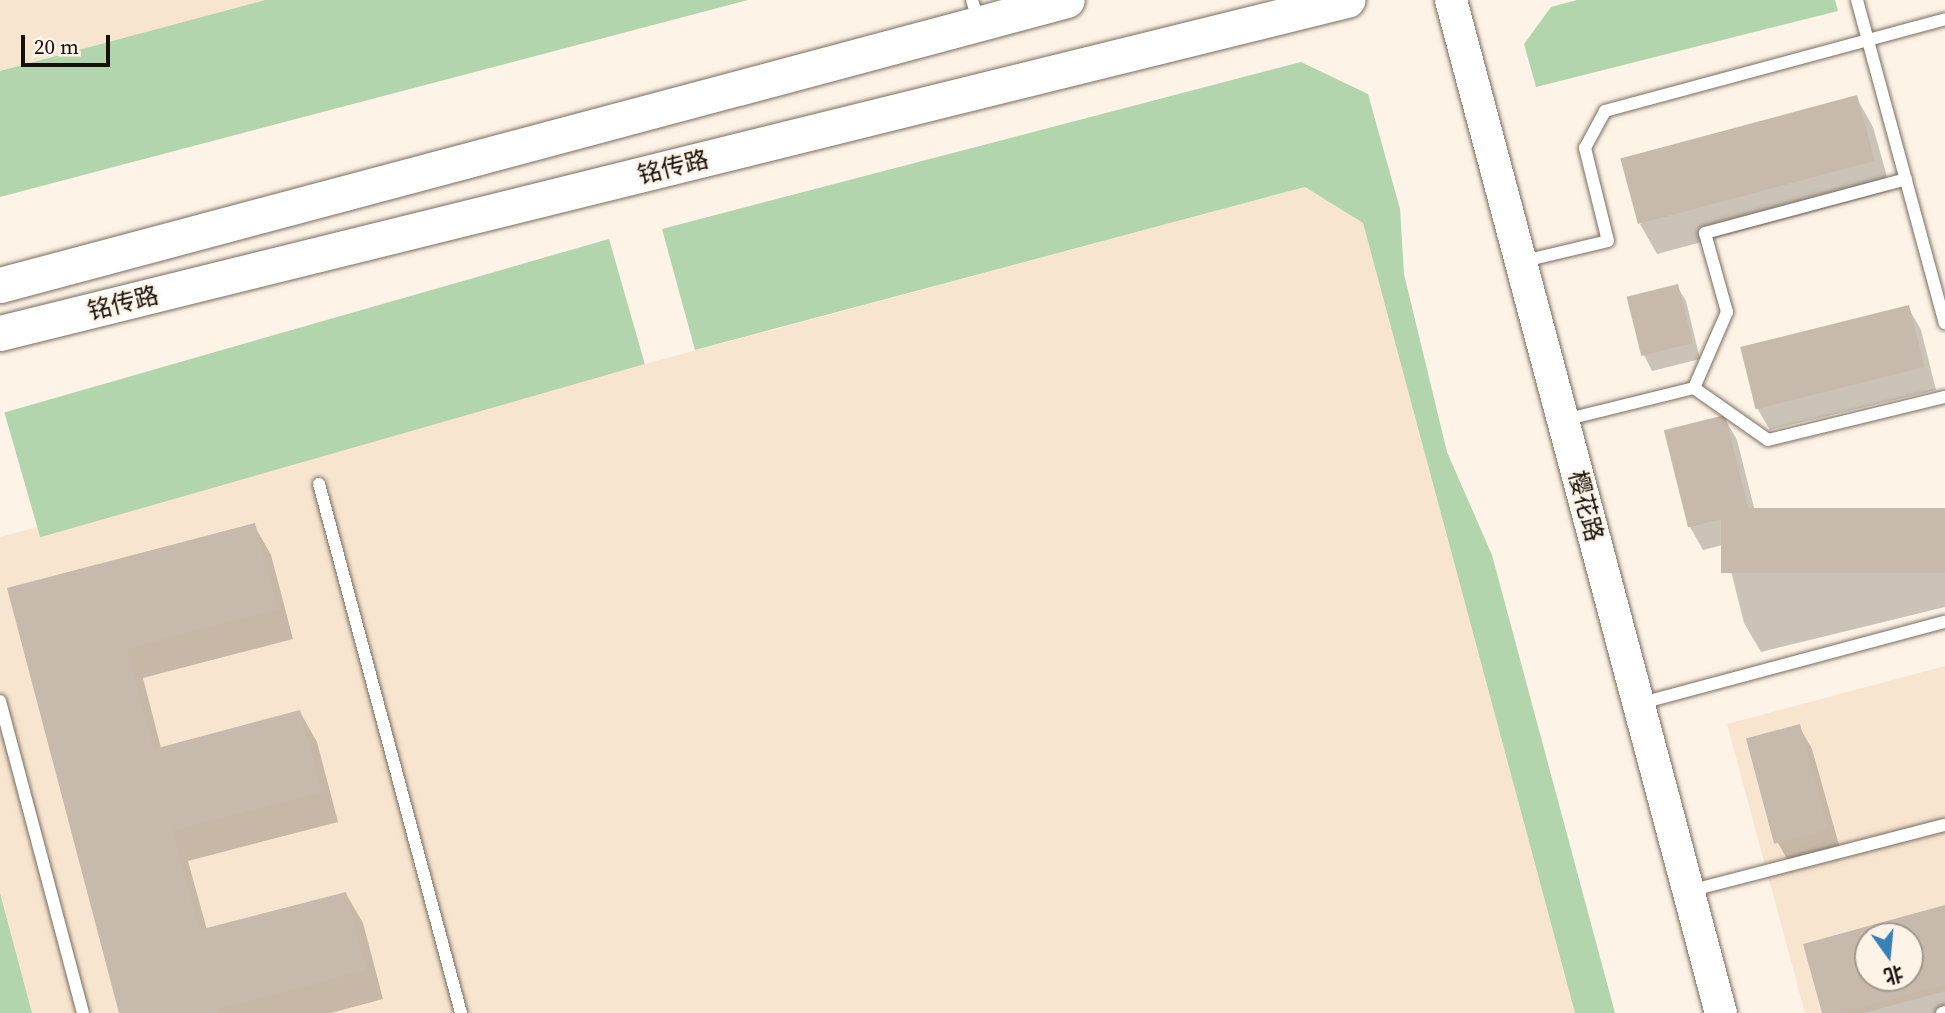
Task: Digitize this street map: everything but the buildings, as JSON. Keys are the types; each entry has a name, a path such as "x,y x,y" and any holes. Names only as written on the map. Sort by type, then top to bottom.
{"main road":[{"name":"铭传路","path":"0,285 976,12 1067,0"},
{"name":"铭传路","path":"0,333 1347,0"}],"street":[{"name":"樱花路","path":"1451,0 1721,1013"}],"lane":[{"path":"1857,0 1945,323"},
{"path":"1520,262 1608,241 1585,148 1605,111 1945,19"},
{"path":"1694,388 1727,312 1705,233 1906,179"},
{"path":"1563,420 1694,388 1768,440 1945,397"},
{"path":"319,484 461,1013"},
{"path":"1638,704 1945,622"},
{"path":"0,701 83,1013"},
{"path":"1688,891 1945,825"}],"shaded area":[{"path":"0,0 265,0 0,71"},
{"path":"1305,187 1363,223 1575,1013 32,1013 0,893 0,537"},
{"path":"1945,666 1945,991 1864,1013 1805,1013 1727,724"}],"green space":[{"path":"265,0 748,0 0,197 0,71"},
{"path":"1577,0 1835,0 1838,11 1536,87 1524,44 1551,7"},
{"path":"1301,62 1368,94 1400,209 1404,274 1447,452 1492,555 1615,1013 1575,1013 1363,223 1305,187 695,350 662,229"},
{"path":"609,239 645,364 40,537 4,412"},
{"path":"0,893 32,1013 0,1013"}]}
